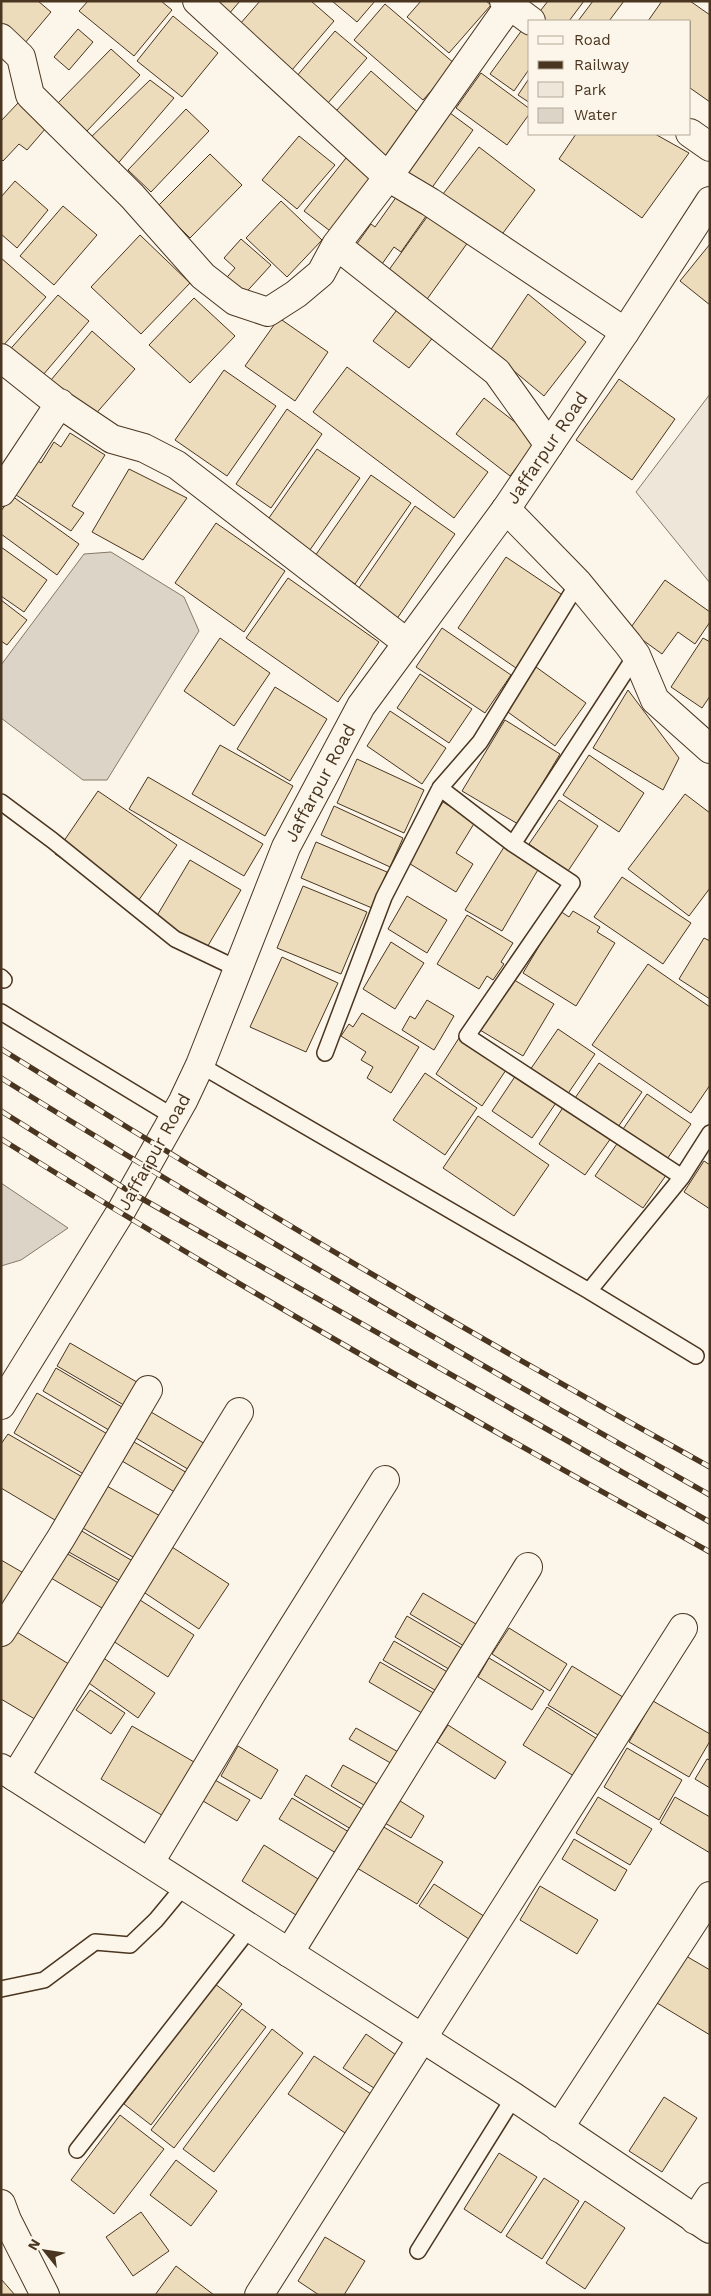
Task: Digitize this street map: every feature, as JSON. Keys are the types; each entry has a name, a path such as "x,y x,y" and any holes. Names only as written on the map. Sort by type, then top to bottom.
{"street":[{"path":"197,1 388,177 430,202 625,332"},
{"path":"1,38 21,57 30,95 132,196 203,276 235,301 268,312 296,294 321,273 336,245 388,177 506,3 530,20"},
{"path":"691,134 710,147"},
{"name":"Jaffarpur Road","path":"1,1405 120,1214 174,1117 200,1066 286,847 360,706 506,509 625,332 710,200"},
{"path":"336,245 497,372 549,445"},
{"path":"1,358 60,403 112,438 144,448 177,465 406,642"},
{"path":"1,492 60,403"},
{"path":"506,509 578,583 636,655 655,700 710,749"},
{"path":"1,1632 61,1538 148,1390"},
{"path":"239,1412 8,1773 185,1884 290,1954 514,2097 702,2225 710,2197"},
{"path":"150,1862 384,1480"},
{"path":"290,1954 528,1567"},
{"path":"259,2295 683,1628"},
{"path":"560,2128 710,1896"},
{"path":"1,2204 7,2220 45,2295"}],"lane":[{"path":"325,1053 384,897 440,788 480,742 578,583"},
{"path":"513,844 636,655"},
{"path":"440,788 513,844 572,883 467,1036 682,1177"},
{"path":"1,802 175,938 238,969"},
{"path":"1,1012 174,1117"},
{"path":"200,1066 588,1291 696,1356"},
{"path":"588,1291 682,1177 710,1133"},
{"path":"1,1989 44,1980 95,1942 130,1945 156,1920 185,1884"},
{"path":"77,2150 250,1928"},
{"path":"418,2251 514,2097"}],"green space":[{"path":"710,394 710,583 636,492"}],"water":[{"path":"111,552 184,597 199,631 107,780 83,780 1,718 1,665 84,554"},
{"path":"1,1183 68,1228 21,1260 1,1266"}],"building":[{"path":"1,1 38,1 51,12 19,50 1,34"},
{"path":"88,1 161,1 172,10 134,56 79,11"},
{"path":"211,1 240,1 228,15"},
{"path":"260,1 311,1 334,21 286,77 233,32"},
{"path":"332,1 375,1 357,22"},
{"path":"421,1 486,1 491,5 449,53 407,17"},
{"path":"548,1 584,1 570,20 544,20 537,15"},
{"path":"593,1 624,1 610,20 579,20"},
{"path":"662,1 690,1 710,15 710,102 691,89 691,20 649,20"},
{"path":"385,4 455,64 423,100 354,40"},
{"path":"173,16 218,53 182,97 137,61"},
{"path":"78,29 93,42 69,70 54,57"},
{"path":"522,30 528,34 528,71 514,91 490,74"},
{"path":"335,31 367,58 321,111 290,84"},
{"path":"111,49 140,75 86,132 57,104"},
{"path":"371,71 422,116 382,162 330,118"},
{"path":"481,73 528,108 528,116 507,145 456,108"},
{"path":"150,80 174,98 114,168 86,142"},
{"path":"528,80 528,102 518,95"},
{"path":"18,103 46,128 27,150 19,144 3,161 1,159 1,121"},
{"path":"442,107 473,130 426,196 394,173"},
{"path":"186,109 209,131 151,192 128,170"},
{"path":"575,135 657,135 689,153 642,218 559,159"},
{"path":"299,136 335,165 297,209 262,180"},
{"path":"479,147 535,190 500,237 443,194"},
{"path":"210,154 242,185 190,238 158,206"},
{"path":"346,158 380,184 338,237 304,211"},
{"path":"15,181 48,210 17,248 1,234 1,197"},
{"path":"402,189 431,209 401,252 394,247 382,264 375,259 349,255 371,224 375,227"},
{"path":"281,201 322,240 287,277 246,238"},
{"path":"63,206 97,235 54,285 20,256"},
{"path":"432,210 471,238 425,302 386,274"},
{"path":"140,235 190,283 141,334 91,287"},
{"path":"241,239 271,265 240,299 222,283 235,268 224,258"},
{"path":"710,244 710,305 680,281"},
{"path":"1,258 46,297 2,347 1,347"},
{"path":"528,294 586,342 544,396 490,351"},
{"path":"58,295 89,321 37,382 6,354"},
{"path":"194,298 235,336 190,383 149,345"},
{"path":"403,302 438,331 409,368 373,341"},
{"path":"279,318 328,352 295,401 245,366"},
{"path":"92,331 135,369 93,417 51,380"},
{"path":"347,367 488,472 454,518 313,412"},
{"path":"224,370 276,406 227,476 175,440"},
{"path":"619,379 675,419 632,480 576,440"},
{"path":"484,398 538,440 510,476 456,434"},
{"path":"287,409 322,434 271,508 236,484"},
{"path":"70,433 105,455 72,506 84,513 71,531 13,493 35,459 41,463 54,442 61,447"},
{"path":"317,449 360,478 305,557 262,528"},
{"path":"129,469 187,498 143,560 92,532"},
{"path":"371,475 411,503 355,584 315,556"},
{"path":"12,496 79,544 57,575 1,534 1,511"},
{"path":"415,506 455,534 396,620 356,592"},
{"path":"216,523 285,571 244,632 175,583"},
{"path":"1,547 47,580 24,612 1,596"},
{"path":"506,557 564,596 516,668 458,628"},
{"path":"288,578 379,642 338,702 246,638"},
{"path":"665,580 710,612 710,622 695,644 678,632 662,654 629,630"},
{"path":"1,600 27,620 7,645 1,641"},
{"path":"442,628 511,675 485,713 416,667"},
{"path":"220,638 270,673 234,726 184,691"},
{"path":"703,638 710,642 710,696 702,708 671,687"},
{"path":"536,667 586,703 555,746 505,710"},
{"path":"420,674 472,709 449,743 397,708"},
{"path":"275,687 327,719 290,781 237,749"},
{"path":"628,690 679,758 663,790 593,748"},
{"path":"390,711 446,748 422,784 367,746"},
{"path":"505,720 560,754 518,824 462,791"},
{"path":"220,745 293,786 265,836 192,794"},
{"path":"589,755 644,793 619,832 563,795"},
{"path":"357,759 424,790 404,833 337,803"},
{"path":"148,777 263,844 244,876 129,809"},
{"path":"98,791 177,845 134,907 55,854"},
{"path":"685,794 710,813 710,888 689,916 628,869"},
{"path":"559,800 598,826 568,871 529,844"},
{"path":"443,802 475,822 456,853 473,864 456,892 407,862"},
{"path":"334,806 403,838 390,867 321,835"},
{"path":"316,842 387,872 372,908 301,878"},
{"path":"504,847 539,868 502,931 465,910"},
{"path":"190,860 241,890 206,949 155,919"},
{"path":"622,877 691,923 663,964 594,917"},
{"path":"303,886 367,912 341,974 277,948"},
{"path":"407,896 447,920 427,953 388,929"},
{"path":"560,911 569,917 573,911 600,927 597,932 615,943 576,1006 523,973"},
{"path":"467,915 513,943 501,962 504,964 493,980 487,976 479,989 437,964"},
{"path":"704,938 710,941 710,999 679,979"},
{"path":"391,942 424,963 395,1009 363,989"},
{"path":"282,957 338,983 306,1052 250,1027"},
{"path":"648,964 710,1007 710,1085 691,1113 592,1045"},
{"path":"511,978 554,1004 523,1056 480,1030"},
{"path":"427,1000 454,1016 434,1050 402,1030 410,1016 415,1019"},
{"path":"362,1013 419,1047 391,1093 367,1078 373,1067 361,1060 366,1052 341,1036 349,1024 353,1027"},
{"path":"558,1029 595,1054 567,1095 530,1070"},
{"path":"459,1038 506,1070 482,1106 436,1074"},
{"path":"599,1063 642,1092 616,1130 573,1101"},
{"path":"518,1072 558,1100 532,1138 492,1111"},
{"path":"425,1073 477,1108 445,1155 393,1120"},
{"path":"647,1094 691,1124 665,1162 621,1132"},
{"path":"564,1106 611,1138 585,1175 539,1144"},
{"path":"478,1116 549,1165 514,1216 443,1168"},
{"path":"621,1138 669,1171 643,1208 595,1176"},
{"path":"704,1161 710,1165 710,1209 684,1192"},
{"path":"70,1343 147,1388 134,1411 57,1366"},
{"path":"56,1368 132,1413 119,1436 43,1391"},
{"path":"37,1393 116,1439 92,1479 14,1433"},
{"path":"151,1412 207,1445 191,1471 136,1438"},
{"path":"8,1434 91,1482 65,1526 1,1488 1,1444"},
{"path":"134,1442 189,1474 178,1494 122,1461"},
{"path":"105,1485 162,1517 138,1560 81,1527"},
{"path":"80,1530 136,1563 124,1583 67,1551"},
{"path":"172,1547 229,1584 199,1629 142,1591"},
{"path":"66,1553 122,1585 107,1611 51,1578"},
{"path":"1,1560 27,1575 1,1615"},
{"path":"423,1593 481,1627 469,1649 410,1614"},
{"path":"140,1600 194,1635 168,1677 113,1641"},
{"path":"407,1616 465,1650 452,1671 395,1637"},
{"path":"7,1626 72,1666 38,1721 1,1699 1,1635"},
{"path":"509,1628 567,1664 550,1691 492,1654"},
{"path":"394,1641 451,1674 440,1693 383,1660"},
{"path":"102,1657 155,1693 138,1718 86,1681"},
{"path":"489,1658 544,1691 532,1710 478,1677"},
{"path":"380,1662 439,1696 427,1716 369,1682"},
{"path":"572,1666 631,1702 608,1741 548,1705"},
{"path":"90,1690 125,1713 111,1734 76,1710"},
{"path":"653,1701 710,1734 710,1741 689,1777 629,1742"},
{"path":"547,1707 605,1744 582,1781 523,1745"},
{"path":"448,1725 506,1762 495,1779 437,1742"},
{"path":"132,1726 201,1766 170,1820 101,1779"},
{"path":"356,1728 400,1753 394,1765 349,1739"},
{"path":"238,1746 278,1770 261,1799 221,1776"},
{"path":"627,1748 682,1780 659,1820 604,1787"},
{"path":"707,1759 710,1760 710,1788 695,1779"},
{"path":"343,1765 381,1786 369,1808 331,1786"},
{"path":"306,1775 367,1812 356,1832 294,1795"},
{"path":"215,1780 250,1800 237,1821 203,1801"},
{"path":"598,1797 652,1829 630,1865 576,1833"},
{"path":"675,1797 710,1817 710,1853 660,1823"},
{"path":"292,1798 354,1835 341,1856 279,1819"},
{"path":"397,1799 424,1816 411,1838 383,1822"},
{"path":"382,1826 443,1862 417,1904 357,1868"},
{"path":"574,1839 627,1870 615,1891 562,1859"},
{"path":"264,1845 318,1879 296,1915 242,1881"},
{"path":"434,1884 493,1922 478,1945 419,1906"},
{"path":"540,1886 598,1920 577,1954 520,1920"},
{"path":"686,1956 710,1970 710,2035 657,2003"},
{"path":"215,1984 242,2004 151,2125 124,2104"},
{"path":"242,2009 266,2027 174,2148 151,2130"},
{"path":"272,2029 303,2053 214,2172 183,2149"},
{"path":"366,2034 399,2057 377,2090 343,2068"},
{"path":"314,2056 377,2098 351,2137 288,2094"},
{"path":"664,2097 697,2118 662,2172 629,2151"},
{"path":"120,2115 164,2149 114,2214 71,2180"},
{"path":"499,2153 537,2177 501,2233 464,2209"},
{"path":"176,2160 217,2191 191,2226 150,2195"},
{"path":"544,2178 579,2201 542,2259 506,2236"},
{"path":"585,2201 625,2228 585,2289 546,2263"},
{"path":"141,2212 169,2251 133,2276 106,2237"},
{"path":"325,2237 365,2261 344,2295 319,2295 298,2281"},
{"path":"176,2266 214,2295 155,2295"},
{"path":"1,2279 15,2295 1,2295"}],"railway":[{"path":"1,1049 353,1263 710,1467"},
{"path":"1,1078 353,1290 710,1495"},
{"path":"1,1111 132,1193 710,1522"},
{"path":"1,1139 176,1246 353,1350 710,1552"}]}
